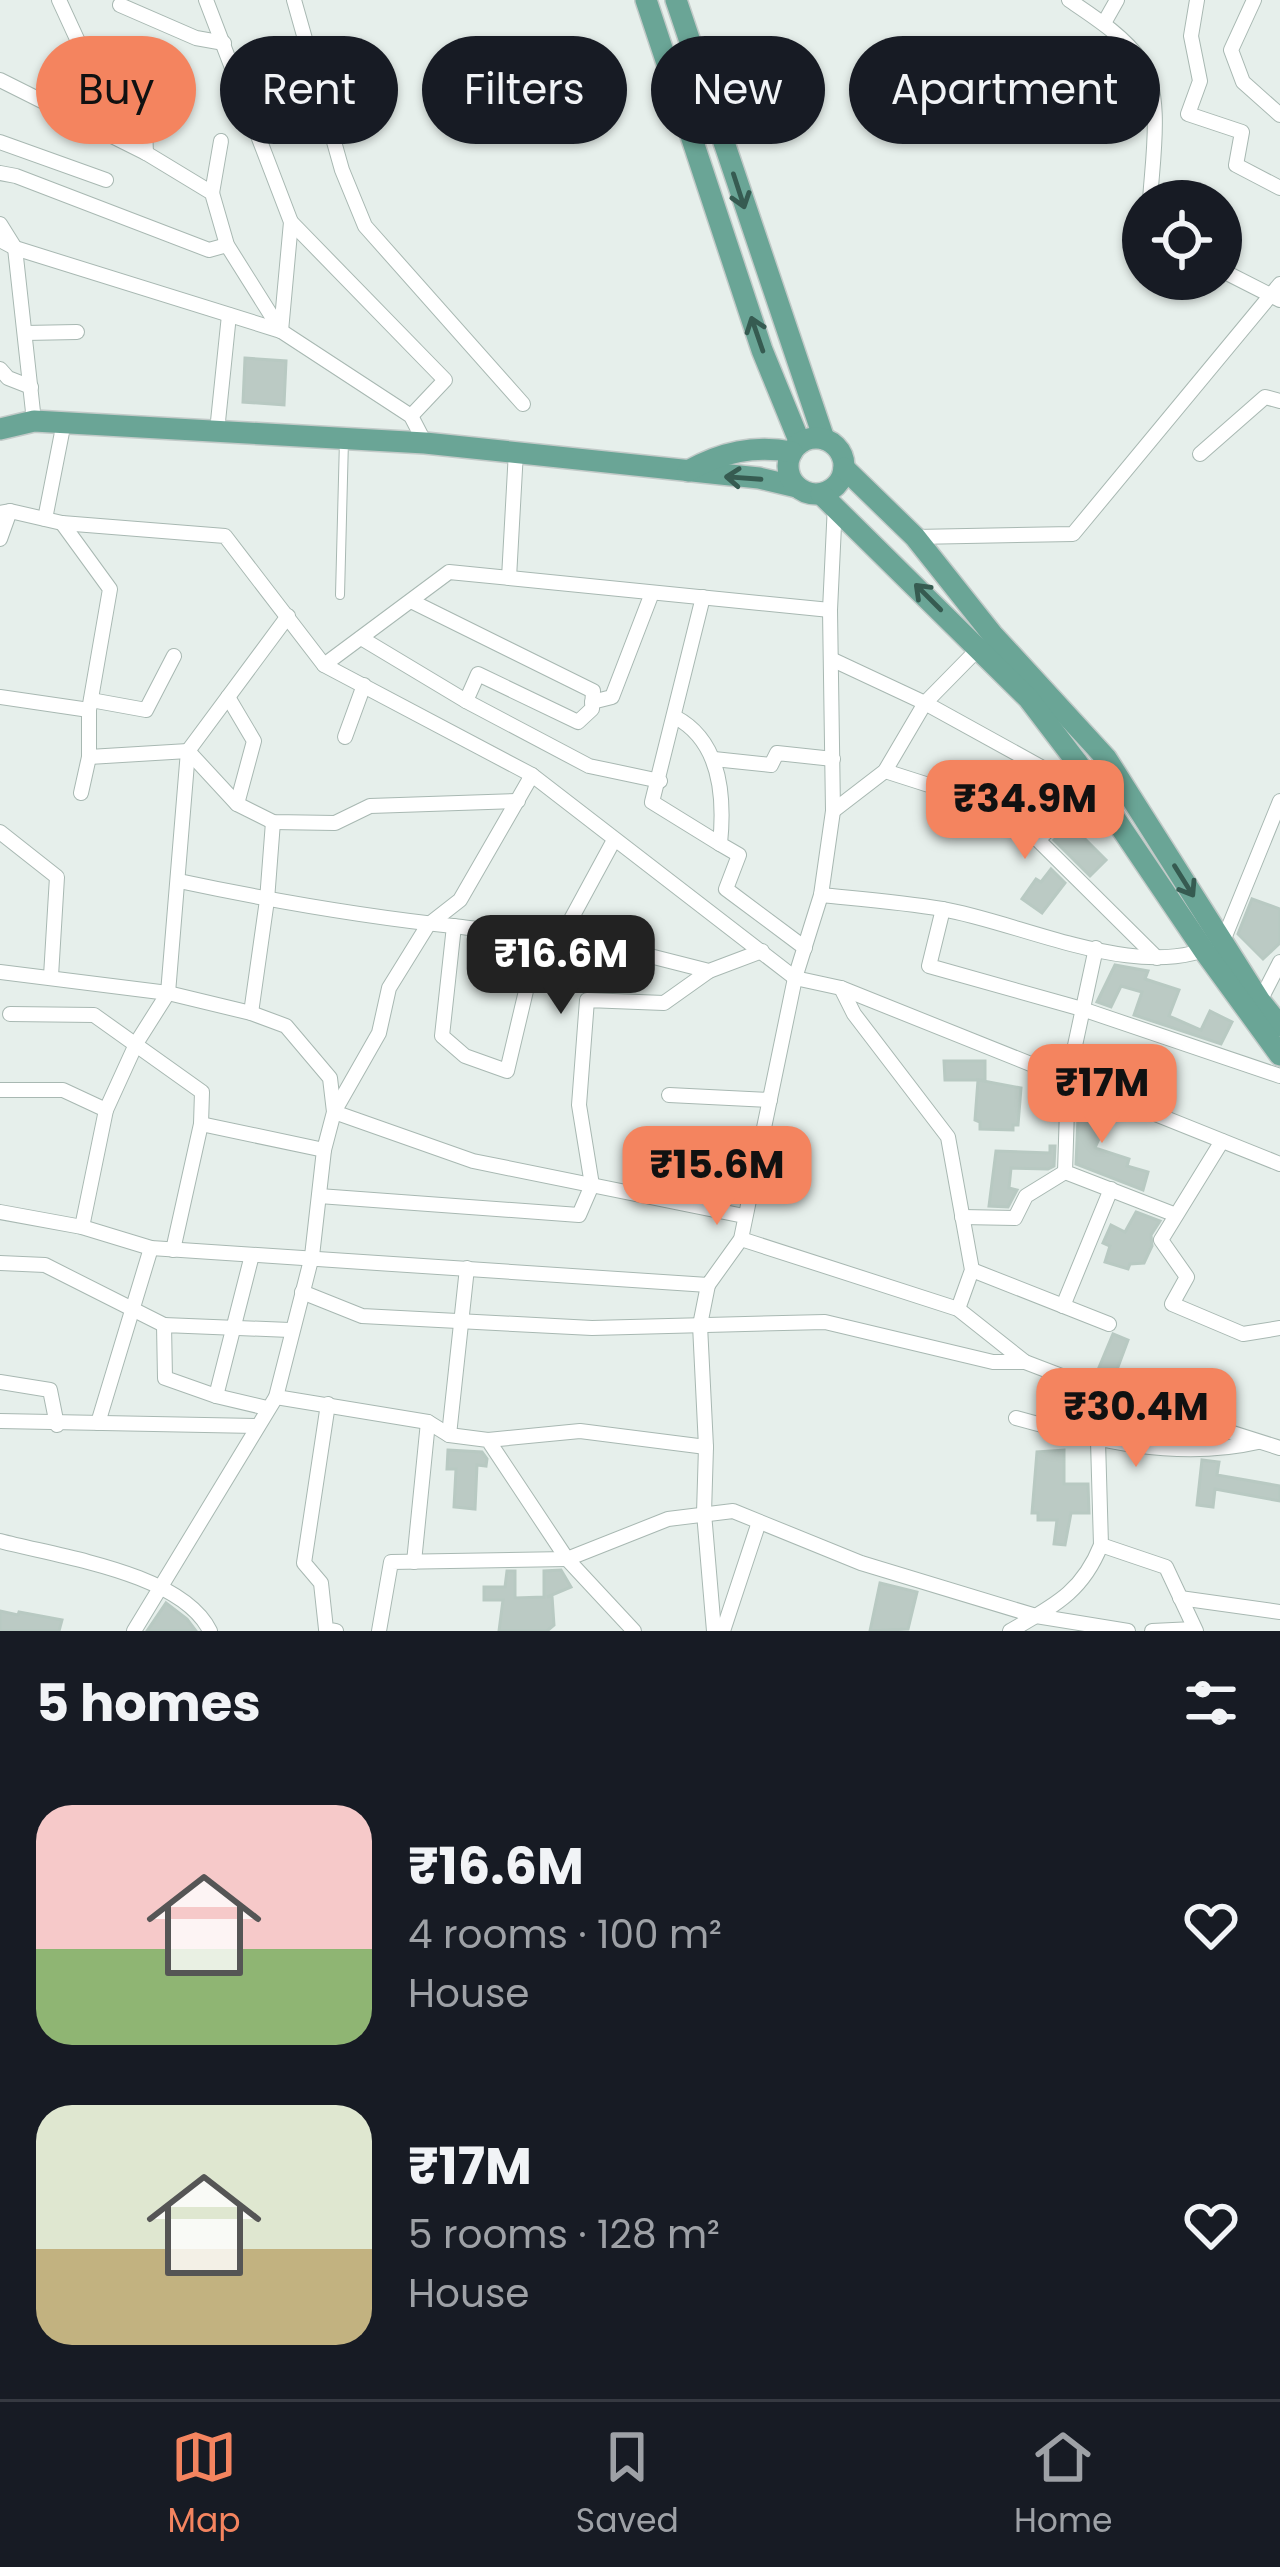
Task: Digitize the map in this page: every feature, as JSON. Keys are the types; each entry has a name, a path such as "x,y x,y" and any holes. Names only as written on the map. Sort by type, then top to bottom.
{"main road":[{"path":"646,0 796,448 790,477 797,487"},
{"path":"676,0 824,439 842,455 844,468 915,538 1091,790 1280,1026"},
{"path":"0,429 34,421 424,443 688,471 797,487 828,499 1106,758 1280,1055"},
{"path":"688,471 711,458 764,447 796,448 824,439"},
{"path":"828,499 844,468"}],"street":[{"path":"59,0 76,36"},
{"path":"206,0 221,36"},
{"path":"294,0 342,170 365,226 523,404"},
{"path":"1070,0 1104,23 1143,63 1155,106 1151,180"},
{"path":"1104,23 1117,0"},
{"path":"1198,0 1191,36 1200,81 1188,114 1242,132 1237,165 1280,188"},
{"path":"1254,0 1231,50 1244,82 1280,115"},
{"path":"120,5 196,38 220,42"},
{"path":"0,80 146,153 212,193"},
{"path":"0,142 106,180"},
{"path":"146,144 146,153"},
{"path":"220,144 212,193 227,244 281,332"},
{"path":"262,144 291,222 445,380 411,416"},
{"path":"0,173 209,250 227,244"},
{"path":"281,332 291,222"},
{"path":"0,224 15,248 34,421"},
{"path":"0,240 281,332 411,416 424,443"},
{"path":"915,538 1073,534 1277,293 1242,279"},
{"path":"217,431 230,315"},
{"path":"25,333 77,332"},
{"path":"0,369 8,378 32,387"},
{"path":"1200,454 1265,397 1280,401"},
{"path":"45,519 64,422"},
{"path":"509,578 516,451"},
{"path":"719,1631 704,1513 700,1325 708,1286 741,1239 795,978 821,895 833,811 828,499"},
{"path":"0,539 5,512 62,523 225,536 324,665 532,775 795,978 841,988 1280,1164"},
{"path":"62,523 110,589 81,793"},
{"path":"324,665 449,572 830,610"},
{"path":"592,702 612,697 652,593"},
{"path":"703,597 661,781 652,802 739,855 726,889 805,948"},
{"path":"413,602 593,692 592,710 578,722 478,674 466,701"},
{"path":"82,1227 106,1110 137,1042 168,993 188,751 287,616"},
{"path":"361,638 589,766 661,781"},
{"path":"833,811 885,771 925,703 985,641"},
{"path":"0,697 146,710 174,656"},
{"path":"831,659 1091,790 1038,840"},
{"path":"345,737 364,685"},
{"path":"228,698 254,741 237,804"},
{"path":"675,717 698,729 714,759 720,844"},
{"path":"89,757 188,751"},
{"path":"188,751 237,804 273,822 335,823 370,806 518,801"},
{"path":"714,759 771,765 777,753 833,759"},
{"path":"885,771 985,803 1038,840 1159,960"},
{"path":"134,1631 271,1402 312,1256 324,1150 334,1112 379,1034 389,988 428,925 460,900 532,775"},
{"path":"821,895 943,909 1159,960 1214,947 1280,801"},
{"path":"251,1013 273,822"},
{"path":"0,832 57,877 51,976"},
{"path":"562,934 614,840"},
{"path":"179,880 267,900 428,925 562,934 709,970"},
{"path":"943,909 929,966 1082,1009 1280,1076"},
{"path":"454,926 442,1036 465,1056 507,1070 539,936"},
{"path":"1066,1172 1068,1078 1096,948"},
{"path":"319,1196 579,1214 592,1185 579,1105 586,1000 664,1004 709,970 762,951"},
{"path":"1260,1001 1280,962"},
{"path":"0,972 168,993 286,1026 330,1078 334,1112"},
{"path":"841,988 854,1014 948,1137 972,1270 958,1309"},
{"path":"10,1014 94,1015 202,1092 202,1124 173,1250"},
{"path":"0,1090 62,1090 106,1110"},
{"path":"669,1095 770,1100"},
{"path":"334,1112 473,1161 744,1216"},
{"path":"202,1124 324,1150"},
{"path":"1222,1142 1161,1240 1187,1276 1172,1304 1243,1334 1280,1328"},
{"path":"962,1217 1015,1218 1026,1196 1066,1172"},
{"path":"1066,1172 1176,1215"},
{"path":"1063,1306 1111,1189"},
{"path":"0,1212 82,1227 151,1248 708,1286"},
{"path":"741,1239 958,1309 1024,1362 1280,1448"},
{"path":"98,1423 151,1248"},
{"path":"216,1396 252,1255"},
{"path":"0,1263 45,1264 164,1325 290,1330"},
{"path":"449,1435 467,1268"},
{"path":"972,1270 1108,1324"},
{"path":"302,1292 362,1316 592,1328 825,1322 993,1362 1024,1362"},
{"path":"164,1325 165,1378 216,1396 328,1404 428,1422 449,1435 488,1440 580,1431 706,1447"},
{"path":"0,1382 50,1390 57,1425"},
{"path":"1010,1631 1068,1595 1090,1572 1101,1545 1099,1441 1106,1393"},
{"path":"328,1404 304,1563 321,1583 326,1629 336,1631"},
{"path":"1016,1418 1099,1441 1204,1450 1258,1442"},
{"path":"0,1421 256,1426"},
{"path":"414,1562 428,1422"},
{"path":"488,1440 567,1559 634,1631"},
{"path":"380,1631 391,1562 567,1559 668,1519 734,1511 861,1563 1036,1616 1128,1631"},
{"path":"719,1631 759,1522"},
{"path":"0,1541 160,1584 202,1614 210,1631"},
{"path":"1101,1545 1166,1567 1195,1630 1152,1631"},
{"path":"1180,1598 1280,1612"}],"lane":[{"path":"340,596 344,438"}],"building":[{"path":"245,358 286,361 284,405 243,402"},
{"path":"1082,814 1090,822 1079,833 1106,860 1090,876 1054,840"},
{"path":"1051,869 1065,883 1042,913 1022,899 1036,879 1041,882"},
{"path":"1252,899 1280,909 1280,943 1263,959 1238,934"},
{"path":"1115,965 1148,971 1145,979 1179,990 1169,1016 1201,1030 1210,1011 1232,1022 1221,1044 1134,1015 1142,992 1121,986 1111,1007 1097,1002"},
{"path":"944,1061 985,1061 985,1080 945,1080"},
{"path":"978,1080 1021,1088 1018,1125 1013,1130 980,1129 975,1120"},
{"path":"1079,1095 1112,1109 1095,1148 1129,1159 1127,1166 1148,1172 1143,1190 1076,1164"},
{"path":"1050,1146 1055,1146 1054,1166 1011,1168 1009,1188 1017,1190 1008,1207 989,1206 996,1151 1050,1153"},
{"path":"1136,1212 1160,1221 1144,1263 1130,1264 1128,1269 1105,1262 1110,1246 1103,1243 1111,1225 1125,1232"},
{"path":"1113,1334 1128,1340 1112,1383 1095,1377"},
{"path":"448,1450 482,1452 487,1459 486,1466 477,1465 475,1509 454,1507 456,1469 447,1469"},
{"path":"1064,1450 1064,1484 1088,1484 1089,1513 1071,1513 1065,1545 1054,1544 1057,1520 1038,1520 1038,1513 1032,1513 1037,1452"},
{"path":"1202,1460 1219,1462 1217,1475 1280,1486 1280,1501 1215,1489 1213,1507 1197,1505"},
{"path":"561,1570 571,1587 547,1597 552,1596 554,1625 547,1631 499,1631 503,1600 484,1600 484,1587 505,1587 507,1571 515,1571 515,1598 544,1597 544,1571"},
{"path":"880,1583 917,1592 908,1629 870,1631"},
{"path":"166,1603 187,1619 196,1631 147,1631"},
{"path":"0,1611 62,1620 59,1631 0,1631"}]}
